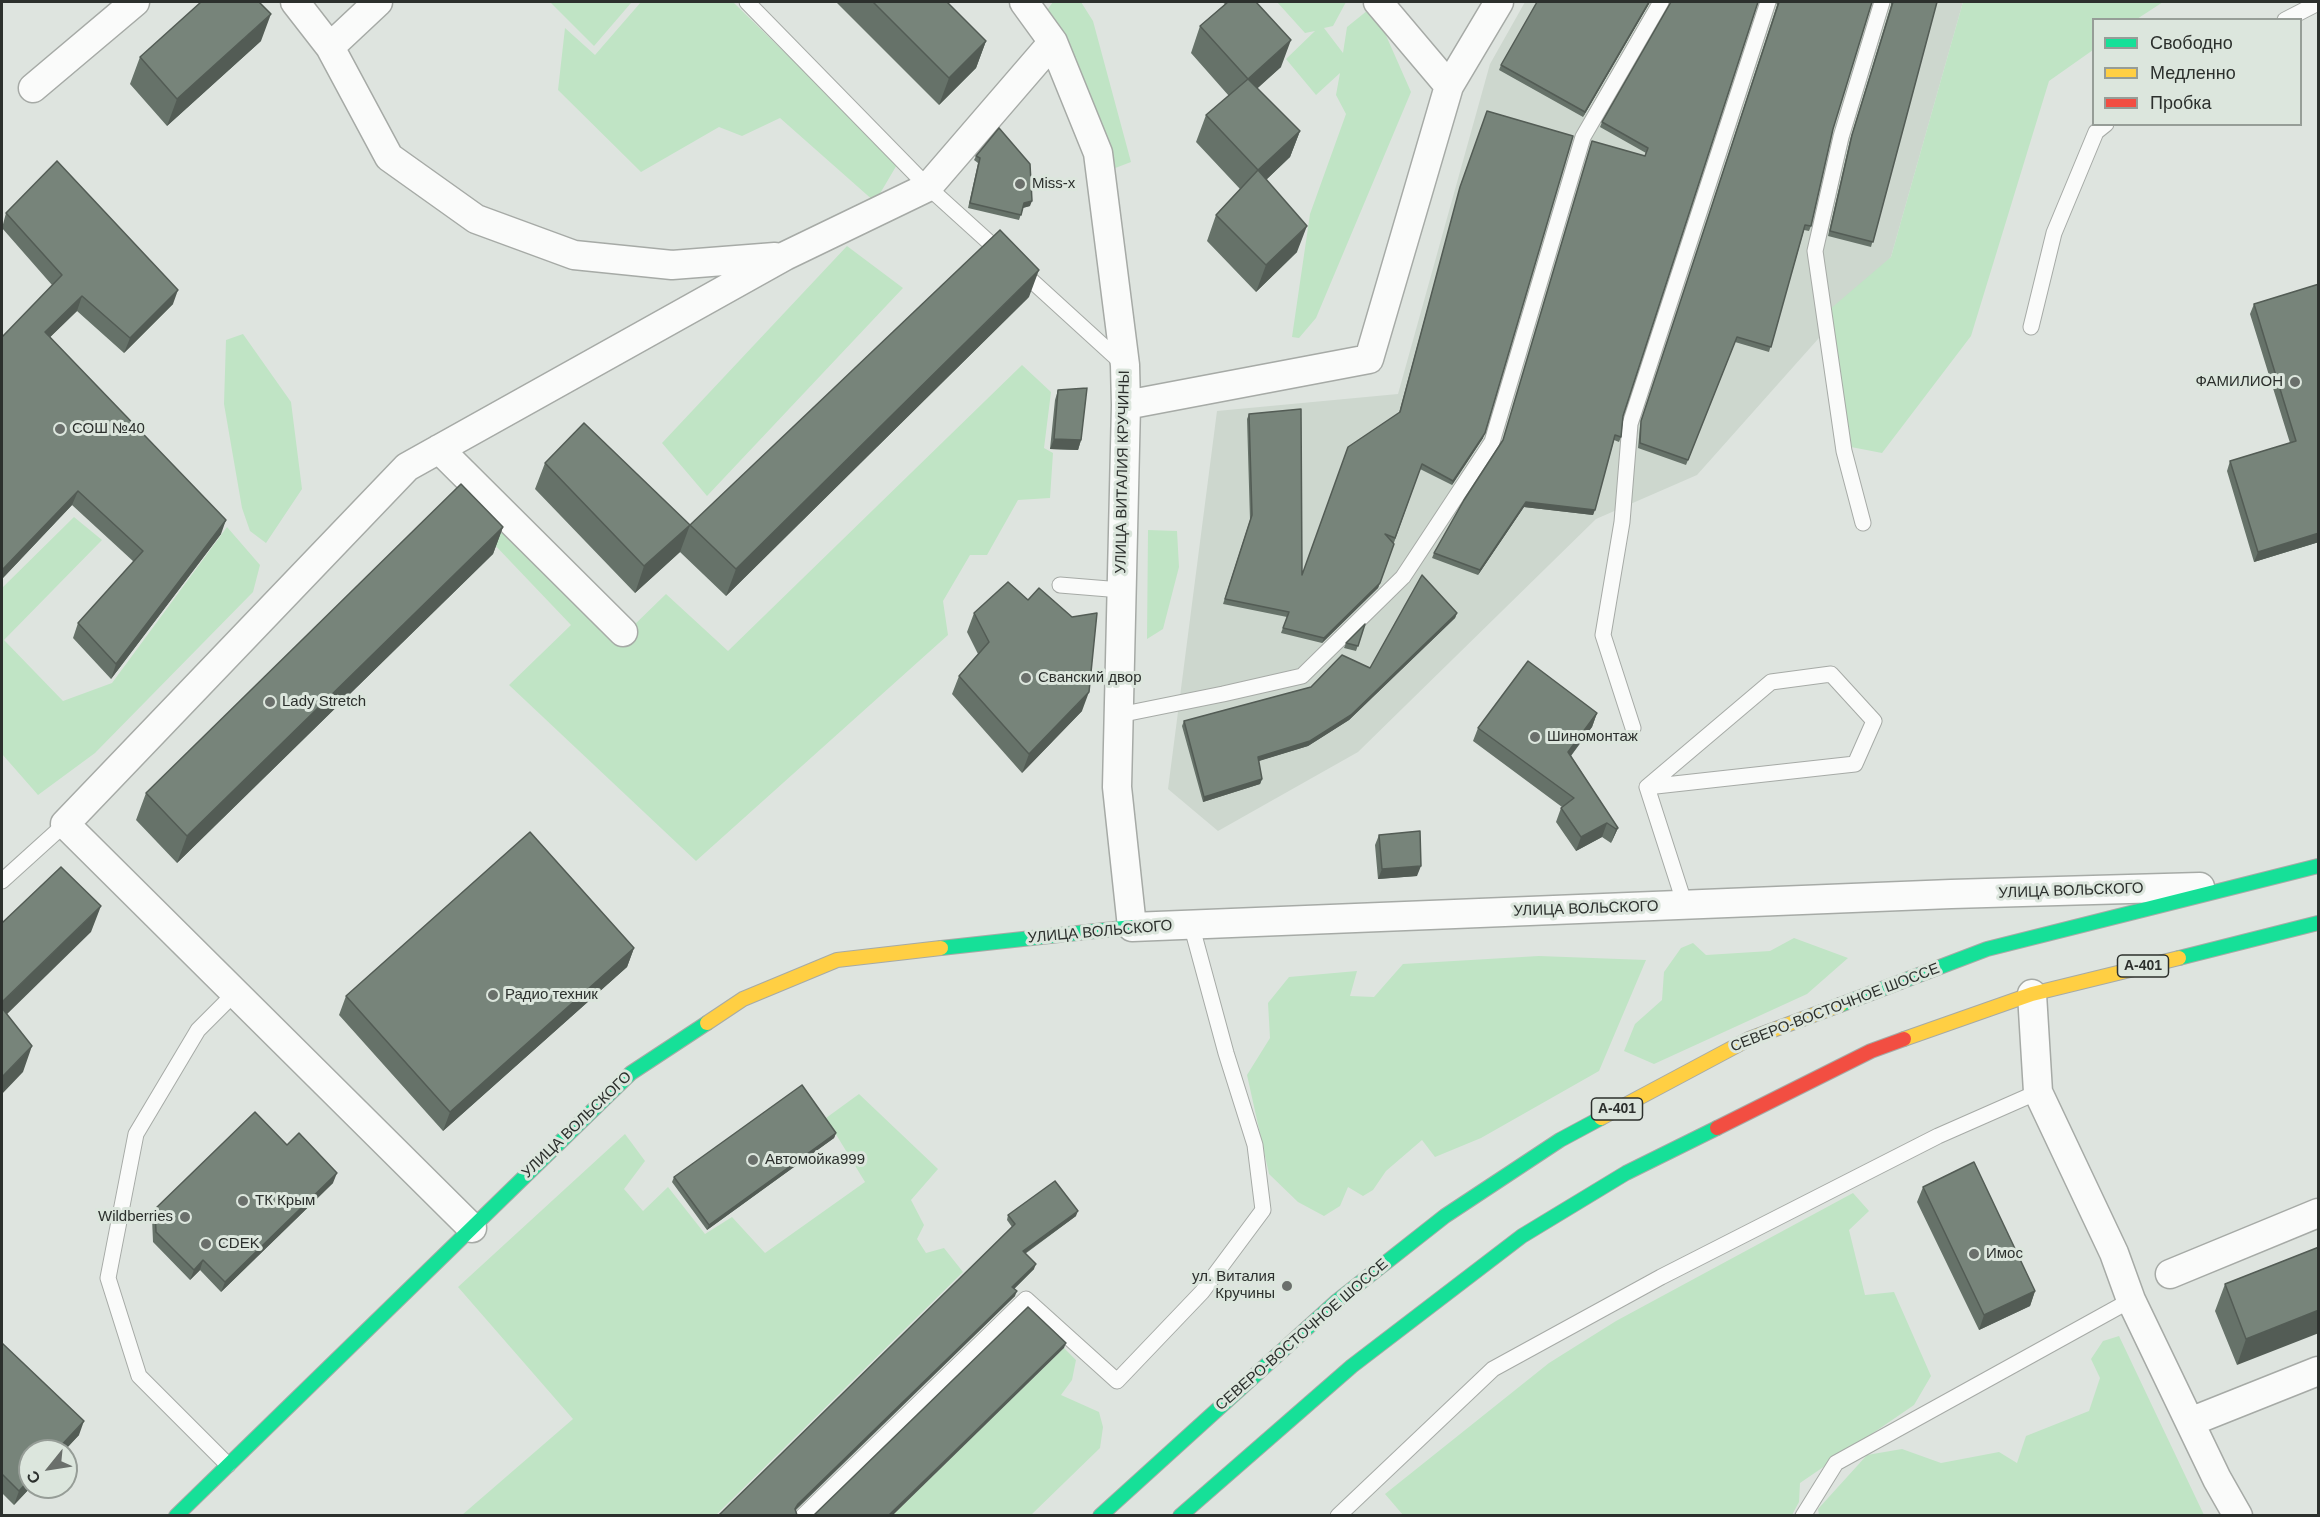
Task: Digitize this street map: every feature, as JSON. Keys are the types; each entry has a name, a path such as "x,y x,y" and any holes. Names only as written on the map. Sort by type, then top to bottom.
{"main road":[{"name":"СЕВЕРО-ВОСТОЧНОЕ ШОССЕ","path":"1100,1515 1337,1301 1445,1216 1560,1140 1749,1039 1987,950 2235,885 2319,866"},
{"name":"А-401","path":"1180,1515 1352,1366 1522,1236 1626,1173 1871,1051 2032,994 2319,923"},
{"name":"УЛИЦА ВОЛЬСКОГО","path":"176,1515 631,1073 743,999 837,960 1132,927"}],"street":[{"path":"33,88 135,2"},
{"path":"295,2 330,47 389,157 476,219 574,255 672,265 785,256"},
{"path":"330,47 378,2"},
{"name":"УЛИЦА ВИТАЛИЯ КРУЧИНЫ","path":"1024,2 1053,42 1098,153 1125,365 1117,788 1132,927"},
{"path":"1377,2 1449,86"},
{"path":"1126,405 1369,359 1449,86 1498,2"},
{"path":"472,1228 65,824 407,467 785,256 928,187 1053,42"},
{"path":"439,449 623,632"},
{"name":"УЛИЦА ВОЛЬСКОГО","path":"1132,927 2235,885"},
{"path":"2032,994 2038,1092 2114,1253 2132,1300 2217,1479 2238,1515"},
{"path":"2170,1274 2319,1213"},
{"path":"2190,1422 2319,1371"}],"lane":[{"path":"747,2 928,187 1125,365"},
{"path":"1119,715 1302,676 1403,577 1492,442 1583,137 1661,2"},
{"path":"1634,728 1603,635 1622,522 1630,424 1768,2"},
{"path":"1863,523 1844,451 1815,252 1841,137 1882,2"},
{"path":"2289,18 2319,3"},
{"path":"2031,327 2054,233 2096,132 2104,126"},
{"path":"1060,585 1121,590"},
{"path":"1831,674 1874,721 1855,764 1647,787 1771,682 1831,674"},
{"path":"1647,787 1685,905"},
{"path":"2,881 65,824"},
{"path":"803,1515 1026,1299 1117,1381 1202,1292 1263,1210 1255,1145 1226,1053 1191,924"},
{"path":"228,1465 139,1376 108,1278 136,1134 198,1030 234,993"},
{"path":"1338,1515 1493,1370 1661,1277 1938,1136 2038,1092"},
{"path":"1803,1515 1836,1463 2132,1300"}],"shaded area":[{"path":"1525,2 1963,2 1891,257 1697,475 1596,519 1358,752 1218,831 1168,789 1217,411 1398,394 1490,64"}],"green space":[{"path":"550,2 630,2 631,3 594,46"},
{"path":"641,2 733,2 898,163 875,202 780,118 742,136 719,127 641,172 558,90 565,28 595,55"},
{"path":"1053,2 1081,2 1093,21 1131,162 1110,170 1047,10"},
{"path":"1277,2 1346,2 1333,26 1324,28 1343,53 1347,27 1373,6 1411,92 1316,318 1299,338 1292,337 1310,214 1346,114 1336,95 1340,73 1316,95 1286,59 1315,31 1305,33"},
{"path":"1963,2 2163,2 2139,18 2092,18 2092,51 2049,81 1971,336 1882,453 1851,447 1829,310 1891,257"},
{"path":"847,246 903,288 707,496 662,443"},
{"path":"243,334 291,402 302,489 266,543 250,531 242,508 224,404 226,340"},
{"path":"1022,365 1051,392 1044,448 1053,453 1050,498 1018,500 987,555 970,555 943,601 948,635 696,861 509,685 571,625 451,499 496,496 629,630 666,594 728,651"},
{"path":"74,517 102,540 4,640 63,701 112,683 227,527 260,565 253,592 95,753 38,795 2,754 2,588"},
{"path":"1148,530 1177,531 1179,567 1163,629 1147,639"},
{"path":"1794,938 1848,958 1807,994 1654,1064 1624,1051 1635,1024 1662,1000 1664,972 1681,948 1693,943 1706,955 1770,951"},
{"path":"1539,956 1646,960 1599,1071 1481,1138 1435,1157 1422,1140 1386,1171 1373,1190 1363,1196 1348,1187 1340,1206 1324,1216 1298,1202 1269,1174 1247,1075 1270,1038 1268,1003 1289,977 1357,971 1350,996 1374,997 1403,964"},
{"path":"859,1094 938,1169 911,1200 924,1225 917,1239 926,1253 944,1248 963,1272 715,1516 462,1515 573,1419 458,1287 625,1134 645,1161 624,1189 643,1211 668,1187 705,1234 732,1217 765,1253 865,1182 826,1118"},
{"path":"1853,1193 1869,1211 1849,1230 1865,1295 1894,1292 1931,1376 1914,1405 1800,1483 1799,1502 1792,1515 1403,1515 1385,1494 1549,1363 1616,1321"},
{"path":"2119,1336 2204,1515 1819,1515 1818,1509 1867,1455 1902,1449 1941,1463 1999,1452 2017,1463 2026,1436 2089,1411 2100,1378 2091,1359 2103,1341"},
{"path":"1064,1348 1076,1360 1072,1380 1061,1395 1099,1412 1103,1427 1100,1448 1031,1515 893,1515"}],"building":[{"path":"201,2 259,2 271,14 177,99 140,57"},
{"path":"873,2 947,2 986,41 949,78"},
{"path":"1228,2 1256,2 1291,40 1248,79 1200,26"},
{"path":"1537,2 1649,2 1585,112 1501,65"},
{"path":"1671,2 1758,2 1623,416 1621,437 1615,435 1595,510 1526,502 1480,570 1434,553 1464,500 1503,440 1592,141 1645,156 1648,148 1602,122"},
{"path":"1779,2 1872,2 1833,129 1811,226 1805,225 1771,347 1737,337 1688,460 1640,443 1641,421"},
{"path":"1893,2 1937,2 1873,242 1830,231 1852,135"},
{"path":"1248,79 1300,131 1258,170 1206,115"},
{"path":"1487,111 1573,136 1485,433 1453,481 1422,464 1395,538 1385,534 1394,544 1380,583 1324,638 1283,628 1289,612 1225,599 1252,515 1249,414 1301,409 1302,575 1348,447 1400,412 1460,187"},
{"path":"999,128 1030,164 1032,201 1024,203 1021,215 970,203 980,158 976,156"},
{"name":"СОШ №40","path":"57,161 178,290 130,338 82,296 45,332 226,520 116,664 78,623 143,551 78,491 2,570 2,337 62,275 6,213"},
{"path":"1258,170 1307,226 1266,265 1216,215"},
{"path":"1000,230 1039,270 736,569 690,525"},
{"name":"ФАМИЛИОН","path":"2319,284 2319,533 2258,552 2230,461 2296,441 2254,304"},
{"path":"1087,388 1081,440 1054,439 1058,390"},
{"path":"584,423 690,525 644,566 545,463"},
{"path":"461,484 503,527 187,836 146,793"},
{"path":"1422,575 1457,613 1351,715 1310,741 1258,757 1262,779 1204,797 1184,721 1311,687 1342,655 1370,668"},
{"name":"Сванский двор","path":"1008,582 1028,600 1039,588 1072,617 1097,613 1089,692 1029,754 959,676 989,642 974,613"},
{"path":"1365,624 1358,646 1346,643"},
{"path":"1528,661 1597,713 1568,752 1618,828 1607,823 1581,837 1561,808 1574,798 1478,728"},
{"path":"1420,831 1421,866 1382,869 1379,835"},
{"path":"530,832 634,948 450,1112 346,996"},
{"path":"61,867 101,906 2,1002 2,923"},
{"path":"2,1008 32,1046 2,1077"},
{"name":"Автомойка999","path":"802,1085 836,1133 709,1225 674,1177"},
{"name":"ТК Крым","path":"255,1112 287,1145 299,1133 337,1173 225,1282 203,1260 194,1270 156,1232 155,1209"},
{"name":"Имос","path":"1974,1162 2035,1291 1984,1315 1923,1187"},
{"path":"1055,1181 1078,1211 1023,1251 1036,1264 1012,1287 1017,1291 798,1504 795,1509 797,1515 719,1515 1015,1224 1008,1215"},
{"path":"2319,1247 2319,1310 2246,1339 2225,1284"},
{"path":"1028,1307 1066,1343 889,1515 814,1515"},
{"path":"2,1343 84,1421 67,1439 18,1439 18,1490 2,1474"}],"traffic: fast":[{"path":"1840,1005 1987,949 2318,866"},
{"path":"2179,958 2318,923"},
{"path":"941,948 1132,927"},
{"path":"176,1516 631,1073 707,1023"},
{"path":"1100,1516 1337,1301 1445,1216 1560,1140 1601,1118"},
{"path":"1180,1516 1352,1366 1522,1236 1626,1173 1717,1128"}],"traffic: slow":[{"path":"707,1023 743,999 837,960 941,948"},
{"path":"1904,1039 2032,994 2179,958"},
{"path":"1601,1118 1749,1039 1840,1005"}],"traffic: jam":[{"path":"1717,1128 1871,1051 1904,1039"}],"place":[{"name":"Miss-x","path":"1020,184"},
{"name":"ФАМИЛИОН","path":"2295,382"},
{"name":"СОШ №40","path":"60,429"},
{"name":"Сванский двор","path":"1026,678"},
{"name":"Lady Stretch","path":"270,702"},
{"name":"Шиномонтаж","path":"1535,737"},
{"name":"Радио техник","path":"493,995"},
{"name":"Автомойка999","path":"753,1160"},
{"name":"ТК Крым","path":"243,1201"},
{"name":"Wildberries","path":"185,1217"},
{"name":"CDEK","path":"206,1244"},
{"name":"Имос","path":"1974,1254"},
{"name":"ул. Виталия Кручины","path":"1287,1286"}]}
